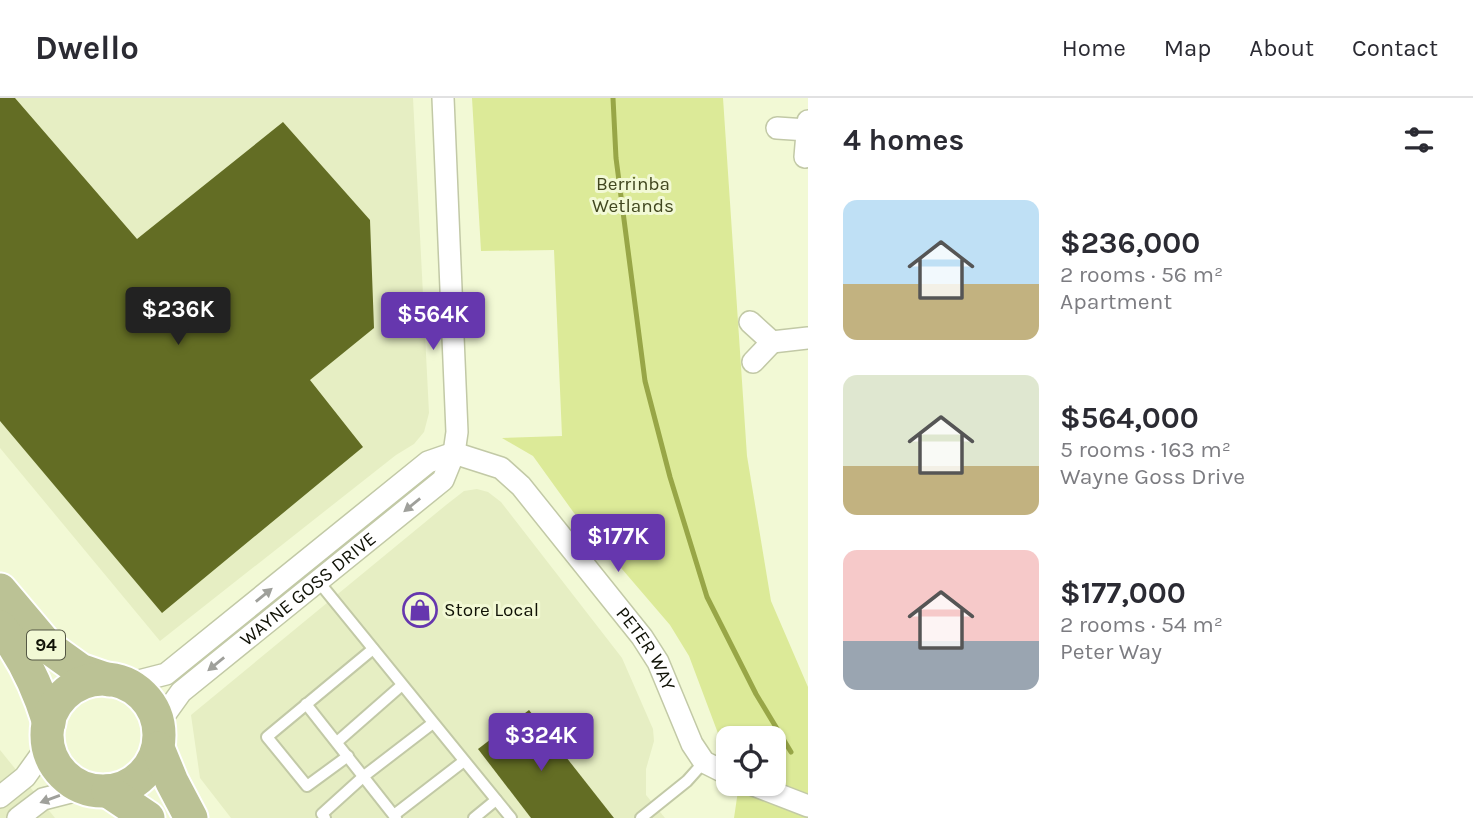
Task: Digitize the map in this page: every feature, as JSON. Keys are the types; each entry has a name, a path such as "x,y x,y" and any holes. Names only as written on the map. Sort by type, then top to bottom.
{"main road":[{"name":"94","path":"0,590 48,647 80,670 118,682 141,694 152,708 172,782 191,818"},
{"name":"94","path":"0,627 18,648 38,688 53,759 61,772 72,781 97,789 148,818"},
{"path":"49,734 55,708 64,695 93,680 118,682"},
{"path":"97,789 125,787 140,778 151,764 158,736"}],"street":[{"name":"WAYNE GOSS DRIVE","path":"158,736 181,692 443,480 454,453 457,418 443,98"},
{"path":"777,128 808,125 805,158"},
{"path":"750,322 772,342"},
{"path":"753,362 772,342 808,338"},
{"name":"WAYNE GOSS DRIVE","path":"118,682 166,674 428,462 454,453"},
{"name":"PETER WAY","path":"454,453 501,468 521,486 642,637 658,662 691,744 704,762"},
{"path":"0,797 25,778 49,734"},
{"path":"704,762 716,768"},
{"path":"18,818 43,799 97,789"},
{"path":"782,796 808,806"}],"lane":[{"path":"318,581 511,818"},
{"path":"348,756 307,786 267,737 373,649"},
{"path":"337,742 402,685"},
{"path":"306,704 395,817 464,761"},
{"path":"325,818 322,814 364,776 433,723"},
{"path":"640,818 687,781 704,762"},
{"path":"474,818 496,800"}],"shaded area":[{"path":"0,98 413,98 429,413 424,432 414,444 396,455 160,641 0,448"},
{"path":"477,489 488,492 501,502 622,658 653,729 654,741 646,769 646,795 665,818 231,818 200,778 191,715 446,505 464,491"},
{"path":"0,750 55,818 0,818"}],"green space":[{"name":"Berrinba Wetlands","path":"472,98 723,98 747,456 771,601 808,687 808,818 734,818 737,796 786,796 786,726 716,728 689,656 670,625 574,513 533,456 502,438 562,436 554,250 481,251"}],"building":[{"path":"0,98 15,98 137,239 283,122 370,220 374,328 310,380 363,447 162,613 0,421"},
{"path":"529,710 614,818 531,818 478,749"}],"waterway":[{"path":"613,98 616,158 645,381 670,477 707,597 756,694 791,752"}],"place":[{"name":"Store Local","path":"420,610"}]}
